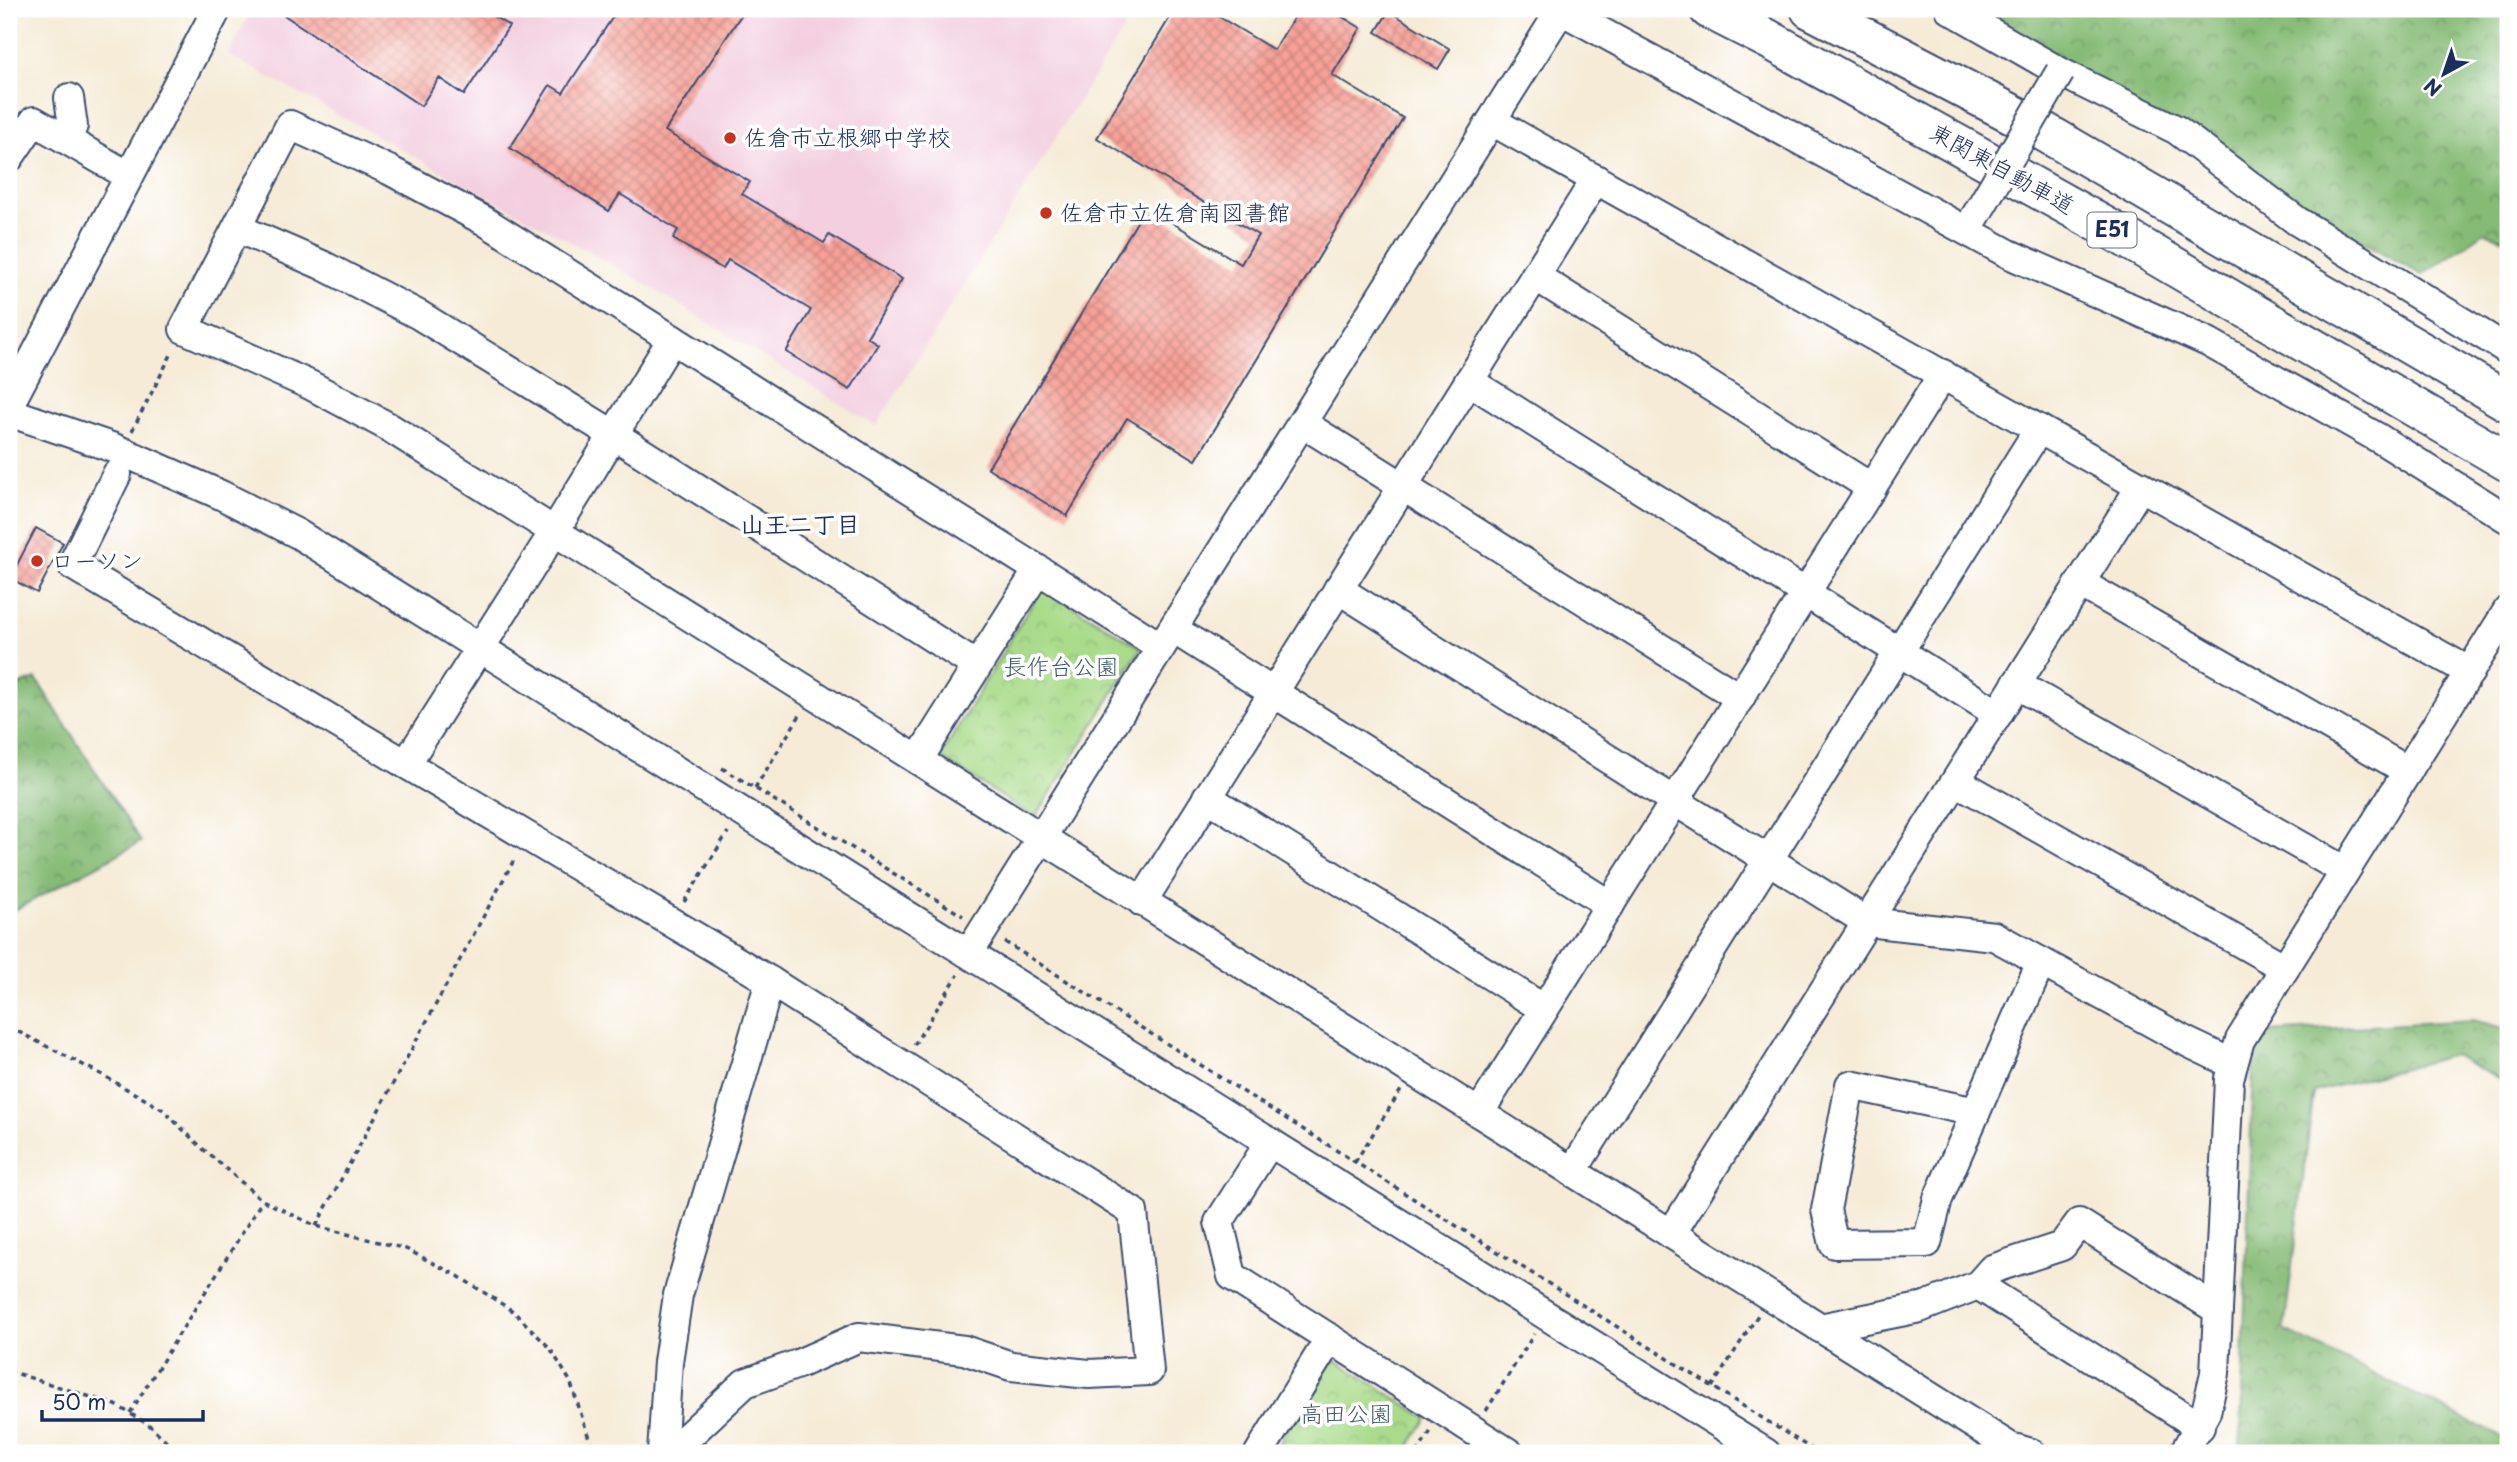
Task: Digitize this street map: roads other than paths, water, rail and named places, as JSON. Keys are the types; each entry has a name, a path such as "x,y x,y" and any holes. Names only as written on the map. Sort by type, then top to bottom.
{"highway":[{"name":"東関東自動車道","path":"1709,9 2119,234 2508,463"},
{"name":"E51","path":"1810,9 2024,120 2508,402"}],"street":[{"path":"9,405 217,9"},
{"path":"964,963 1560,9 1971,224 2009,254 2208,342 2380,439 2508,519"},
{"path":"1950,9 2060,72 2177,130 2297,221 2508,351"},
{"path":"1971,224 2060,72"},
{"path":"66,139 73,127 69,98"},
{"path":"9,158 34,121 129,176"},
{"path":"1492,121 2470,672"},
{"path":"1610,905 1273,692 1038,569 483,220 389,170 290,125 184,329 310,385 387,426 2010,1447 2031,1453"},
{"path":"1142,902 1596,178"},
{"path":"237,228 322,265 419,315 614,435 977,666"},
{"path":"1535,276 1872,488"},
{"path":"406,764 554,532 672,339"},
{"path":"1479,1113 1943,374"},
{"path":"1469,381 1997,714"},
{"path":"9,412 114,449 221,495 298,534 480,646 964,963 1270,1142 1766,1453"},
{"path":"1302,423 1740,698"},
{"path":"1572,1172 2039,429"},
{"path":"117,474 72,565 770,981 1133,1212 1149,1371 1089,1374 1011,1366 964,1350 859,1337 745,1383 683,1441 662,1453"},
{"path":"1671,1234 2141,486"},
{"path":"918,760 1038,569"},
{"path":"2080,583 2408,771"},
{"path":"1338,589 1867,922 1994,936 2189,1043 2233,1064"},
{"path":"2183,1453 2200,1427 2206,1412 2215,1373 2229,1079 2240,1040 2508,610"},
{"path":"2016,684 2345,871"},
{"path":"1956,781 2285,968"},
{"path":"1207,797 1544,1009"},
{"path":"1976,1112 1850,1084 1826,1210 1834,1244 1927,1243 1938,1199 2042,962"},
{"path":"662,1453 668,1362 678,1295 770,981"},
{"path":"1270,1142 1219,1222 1232,1276 1509,1453"},
{"path":"1820,1328 1920,1308 1978,1285 1992,1269 2062,1246 2079,1223 2218,1310"},
{"path":"1978,1285 2200,1427"},
{"path":"1259,1453 1330,1338"}],"place":[{"name":"佐倉市立根郷中学校","path":"730,138"},
{"name":"佐倉市立佐倉南図書館","path":"1046,213"},
{"name":"ローソン","path":"37,561"}],"district":[{"name":"山王二丁目","path":"800,525"}],"park label":[{"name":"長作台公園","path":"1061,667"},
{"name":"高田公園","path":"1346,1414"}]}
